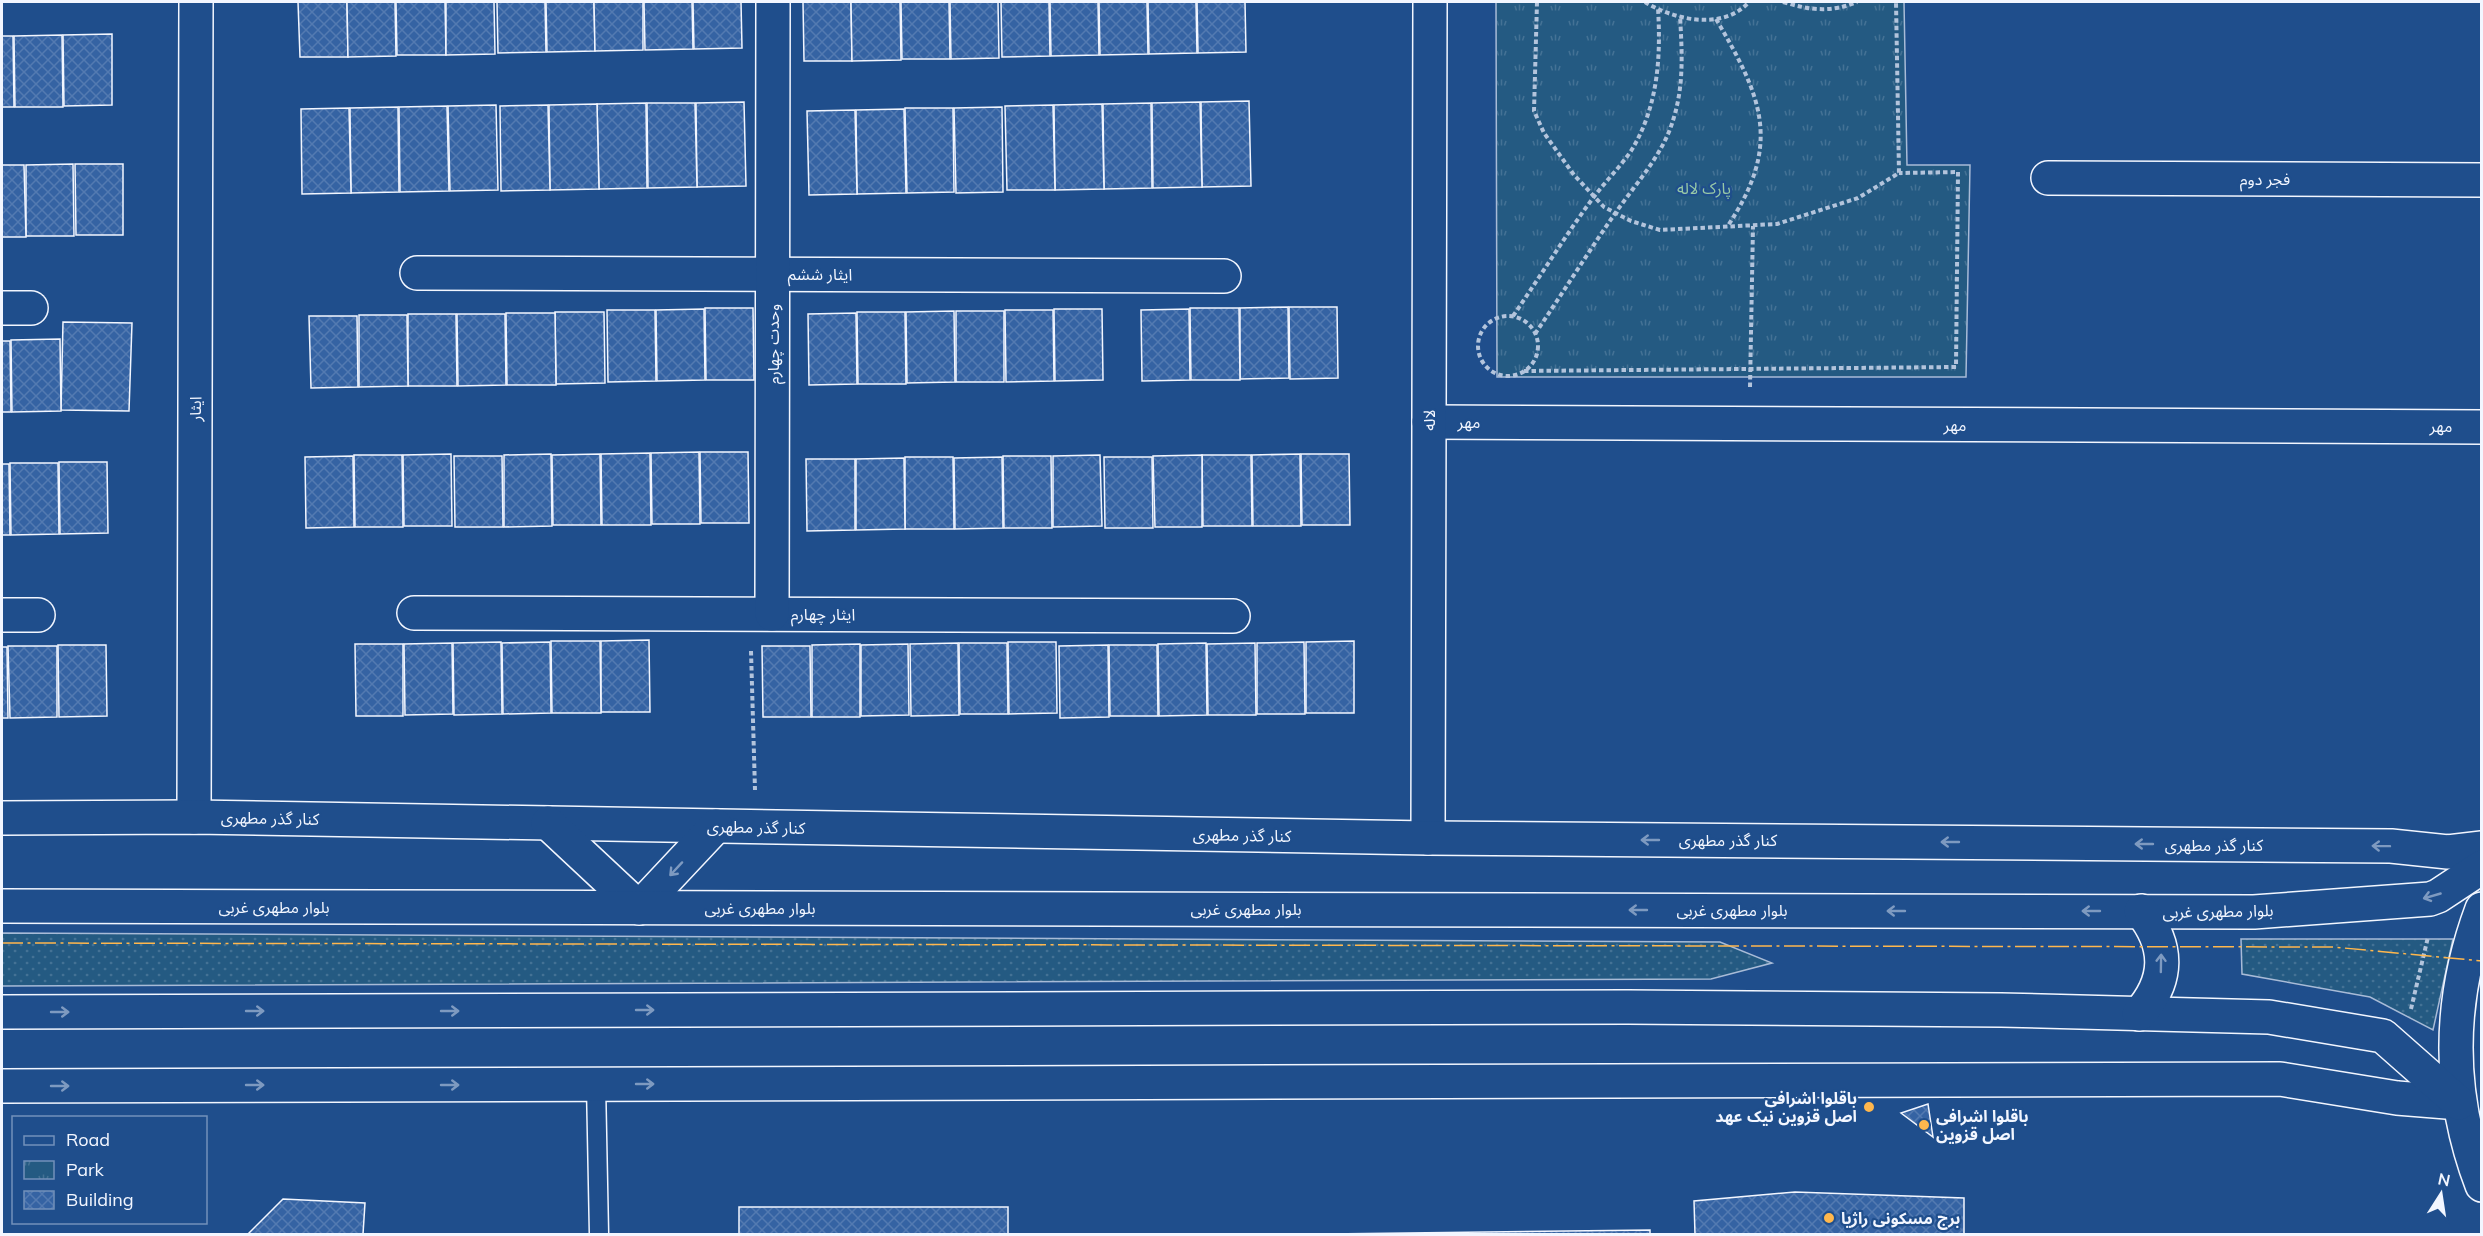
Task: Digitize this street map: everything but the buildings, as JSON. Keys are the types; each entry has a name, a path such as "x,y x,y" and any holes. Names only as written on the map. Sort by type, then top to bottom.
{"street":[{"name":"ایثار","path":"194,817 196,2"},
{"name":"وحدت چهارم","path":"761,614 773,274 773,2"},
{"name":"لاله","path":"1428,838 1430,2"},
{"name":"فجر دوم","path":"2048,178 2481,180"},
{"name":"ایثار ششم","path":"417,273 1224,276"},
{"name":"مهر","path":"1429,422 2481,427"},
{"name":"ایثار چهارم","path":"414,613 1233,616"},
{"path":"2,615 38,615"},
{"name":"کنار گذر مطهری","path":"2,818 194,817 1428,838 2391,846 2448,852 2481,848"},
{"path":"548,823 639,908 716,826"},
{"name":"بلوار مطهری غربی","path":"2,906 2254,912 2438,896 2481,867"},
{"path":"2481,909 2469,944 2458,996 2454,1050 2459,1103 2471,1156 2481,1185"},
{"path":"2139,1014 2150,1002 2162,971 2159,939 2141,911"},
{"path":"2,1012 1640,1007 2269,1017 2384,1036 2459,1103"},
{"path":"2,1086 2280,1079 2397,1098 2459,1103"}],"lane":[{"path":"596,1084 598,1234"}],"path":[{"path":"1524,371 1533,362 1537,353 1535,334 1522,319 1513,316 1503,316 1485,325 1480,334 1478,354 1490,371 1509,376 1524,371 1956,367 1958,172 1899,173 1858,198 1777,224 1660,230 1615,213 1593,197 1550,141 1534,111 1537,2"},
{"path":"1645,2 1696,20 1716,18 1743,9 1749,2"},
{"path":"1783,2 1814,10 1834,10 1857,2"},
{"path":"1896,2 1899,173"},
{"path":"1513,316 1593,197 1631,151 1650,109 1661,52 1658,8"},
{"path":"1535,334 1615,213 1655,159 1674,120 1680,94 1683,60 1680,16"},
{"path":"1716,18 1746,71 1757,102 1761,135 1759,160 1753,180 1743,205 1727,228"},
{"path":"1749,424 1753,226"},
{"path":"756,827 761,614"},
{"path":"2400,1051 2438,896"}],"green space":[{"name":"پارک لاله","path":"1496,2 1904,2 1907,165 1970,165 1966,377 1497,377"},
{"path":"2,933 1720,942 1772,963 1711,979 2,986"},
{"path":"2241,939 2453,939 2433,1030 2370,997 2242,974"}],"power":[{"path":"2,943 2333,947 2482,961"}],"place":[{"name":"باقلوا اشرافی اصل قزوین نیک عهد","path":"1869,1107"},
{"name":"باقلوا اشرافی اصل قزوین","path":"1924,1125"},
{"name":"برج مسکونی راژیا","path":"1829,1218"}]}
